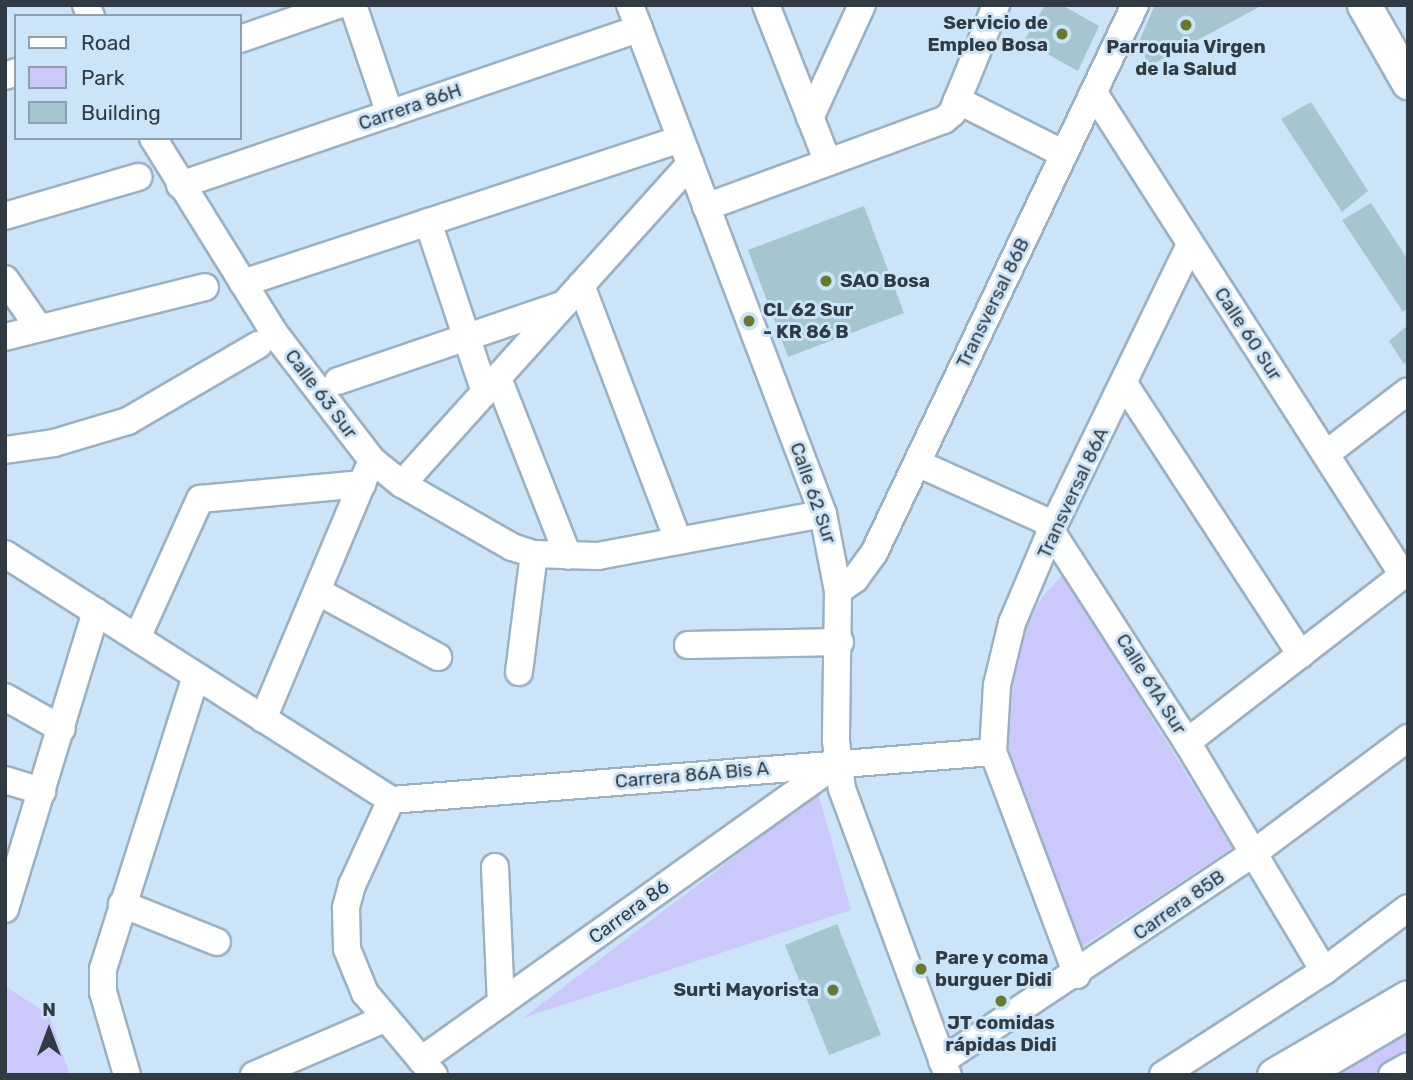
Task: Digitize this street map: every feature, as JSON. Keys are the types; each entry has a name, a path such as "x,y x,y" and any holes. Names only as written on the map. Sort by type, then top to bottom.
{"main road":[{"path":"1364,5 1408,82"},
{"path":"1273,1075 1408,997"}],"street":[{"path":"242,38 338,5"},
{"path":"353,5 390,114"},
{"path":"766,5 828,162"},
{"path":"810,118 862,5"},
{"path":"706,207 944,120 957,100 996,5"},
{"name":"Transversal 86B","path":"838,591 855,579 874,553 1135,5"},
{"name":"Carrera 86H","path":"180,185 390,114 634,17"},
{"name":"Calle 62 Sur","path":"634,17 823,514 838,591 840,642 837,763 851,820 945,1068"},
{"name":"Calle 60 Sur","path":"1094,93 1405,573"},
{"path":"957,100 1064,154"},
{"path":"243,283 680,139"},
{"name":"Calle 63 Sur","path":"154,140 180,185 367,472 402,484 512,547 534,554 598,556 823,514"},
{"path":"402,484 690,164"},
{"path":"5,216 138,177"},
{"path":"428,222 466,334 492,385 568,556"},
{"name":"Transversal 86A","path":"993,752 997,685 1012,623 1051,531 1125,385 1190,245"},
{"path":"5,279 39,328"},
{"path":"5,337 205,287"},
{"path":"338,381 573,294"},
{"path":"573,294 678,540"},
{"path":"5,450 54,443 128,421 258,345"},
{"path":"1125,385 1301,655"},
{"path":"1326,454 1408,391"},
{"name":"Calle 61A Sur","path":"917,463 1033,512 1051,531 1187,742 1251,855 1324,971"},
{"path":"137,638 200,499 367,472"},
{"path":"263,719 367,472"},
{"path":"5,554 391,800 361,858 346,908 347,950 352,968 384,1019 428,1067"},
{"path":"519,672 534,554"},
{"path":"1187,742 1405,573"},
{"path":"317,592 438,657"},
{"path":"5,909 96,612"},
{"path":"688,645 840,642"},
{"path":"127,1075 103,992 103,968 196,676"},
{"path":"5,697 62,729"},
{"name":"Carrera 85B","path":"945,1068 1251,855 1408,738"},
{"path":"993,752 1077,975"},
{"name":"Carrera 86A Bis A","path":"391,800 993,752"},
{"name":"Carrera 86","path":"428,1067 501,1003 837,763"},
{"path":"5,780 42,791"},
{"path":"495,867 501,1003"},
{"path":"122,904 216,942"},
{"path":"1163,1075 1324,971 1408,908"},
{"path":"1308,1075 1408,1016"},
{"path":"254,1075 384,1019"},
{"path":"1392,1075 1408,1066"}],"green space":[{"path":"1063,575 1232,848 1081,947 1041,851 1011,762 1006,728 1018,641 1042,597"},
{"path":"818,793 851,910 523,1018"},
{"path":"5,986 49,1015 70,1075 5,1075"},
{"path":"1408,1030 1408,1055 1371,1075 1329,1075"}],"building":[{"name":"Servicio de Empleo Bosa","path":"1045,5 1062,5 1099,26 1078,71 1024,41"},
{"name":"Parroquia Virgen de la Salud","path":"1155,5 1263,5 1151,65 1137,46"},
{"path":"1311,102 1368,191 1342,212 1281,119"},
{"path":"1371,203 1408,260 1408,308 1403,312 1342,220"},
{"name":"SAO Bosa","path":"864,206 904,313 788,357 748,250"},
{"path":"1408,325 1408,361 1404,364 1389,341"},
{"name":"Surti Mayorista","path":"837,924 881,1035 829,1055 785,945"}],"place":[{"name":"Parroquia Virgen de la Salud","path":"1186,25"},
{"name":"Servicio de Empleo Bosa","path":"1062,34"},
{"name":"SAO Bosa","path":"826,281"},
{"name":"CL 62 Sur - KR 86 B","path":"749,321"},
{"name":"Pare y coma burguer Didi","path":"921,969"},
{"name":"Surti Mayorista","path":"833,990"},
{"name":"JT comidas rápidas Didi","path":"1001,1001"}]}
